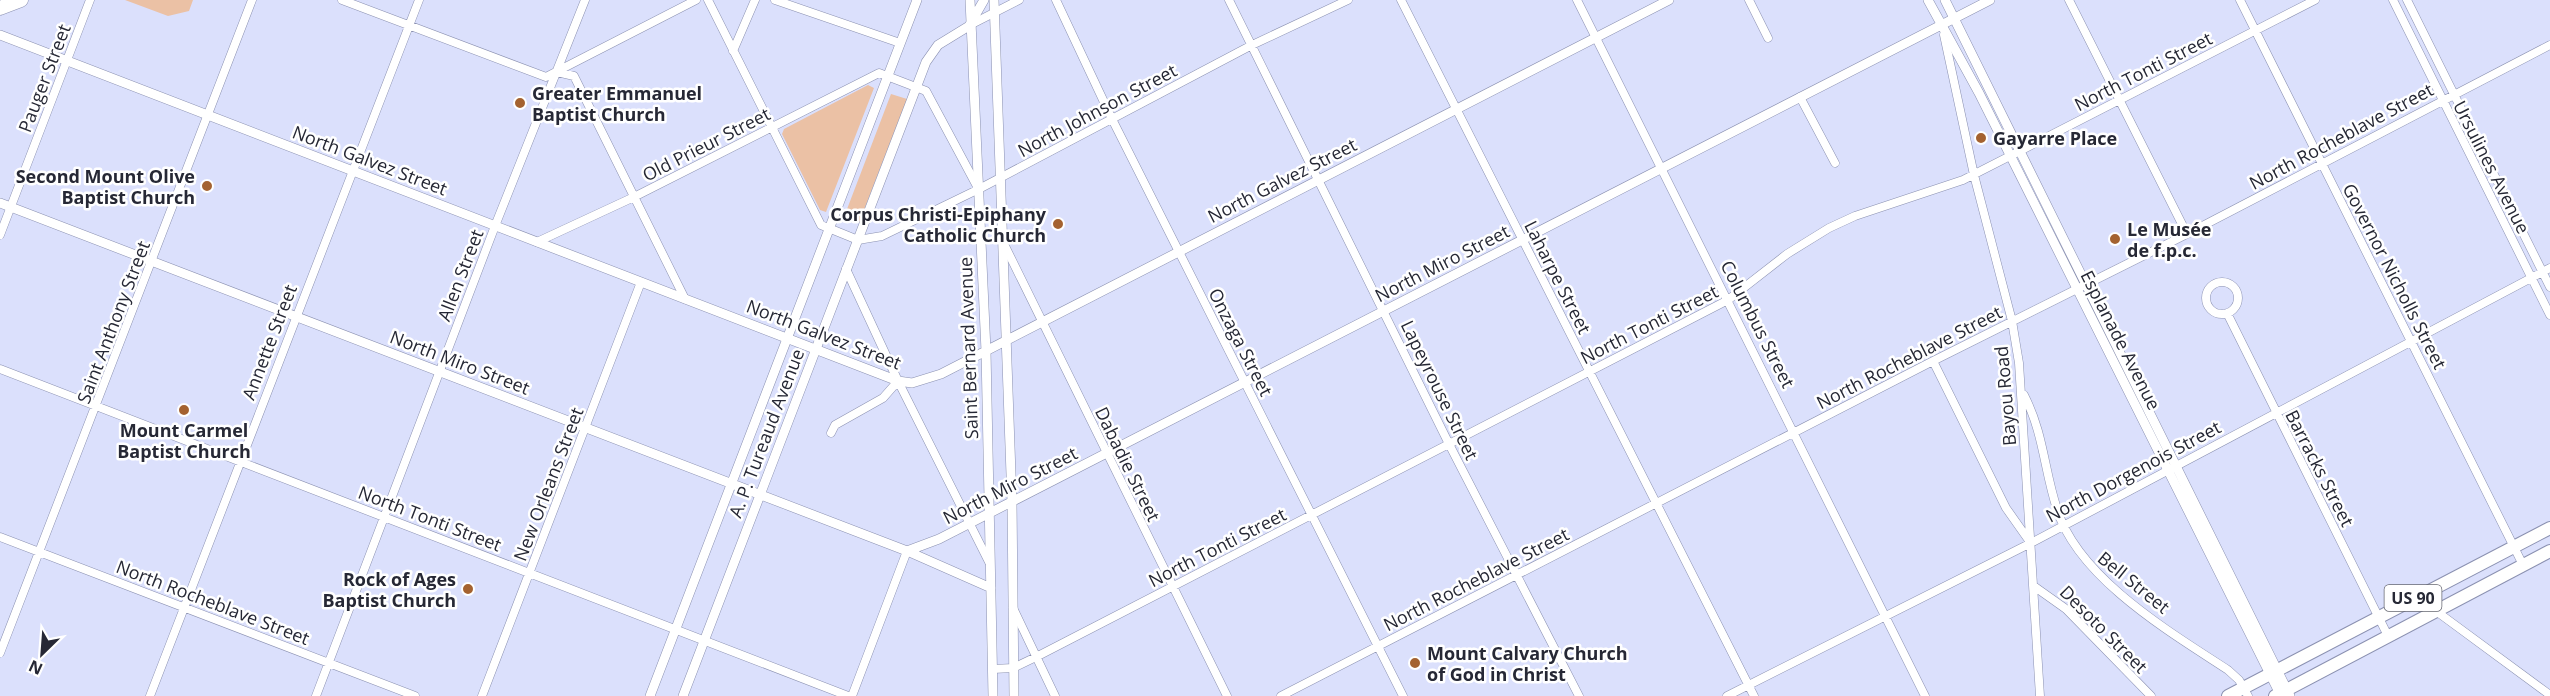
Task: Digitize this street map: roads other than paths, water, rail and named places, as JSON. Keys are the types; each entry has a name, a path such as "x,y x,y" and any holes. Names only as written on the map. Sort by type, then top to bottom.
{"highway":[{"path":"0,8 21,0"}],"main road":[{"name":"US 90","path":"2228,696 2246,692 2273,672 2550,528"},
{"name":"US 90","path":"2283,694 2550,551"},
{"path":"2325,645 2334,665"}],"street":[{"name":"Pauger Street","path":"0,235 90,0"},
{"name":"Saint Anthony Street","path":"0,653 97,407 252,0"},
{"path":"342,0 546,78 696,0"},
{"name":"Annette Street","path":"150,696 419,0"},
{"name":"Allen Street","path":"316,696 495,226 585,0"},
{"path":"708,0 821,225 858,240"},
{"path":"733,51 755,0"},
{"path":"775,0 900,43"},
{"name":"A. P. Tureaud Avenue","path":"650,696 917,0"},
{"name":"Saint Bernard Avenue","path":"970,0 969,26 986,351 993,696"},
{"name":"A. P. Tureaud Avenue","path":"683,696 926,62 938,45 969,26 984,0"},
{"path":"994,0 999,179 1004,244 1014,696"},
{"path":"969,26 1019,0"},
{"name":"Onzaga Street","path":"1056,0 1178,252 1403,696"},
{"name":"Lapeyrouse Street","path":"1229,0 1449,444 1579,696"},
{"name":"North Johnson Street","path":"858,240 882,236 979,189 1252,45 1348,0"},
{"name":"Laharpe Street","path":"1401,0 1754,696"},
{"name":"Columbus Street","path":"1577,0 1925,696"},
{"name":"North Galvez Street","path":"0,35 787,339 898,381 912,383 929,379 986,351 1669,0"},
{"path":"1749,0 1768,38"},
{"name":"Esplanade Avenue","path":"1928,0 2082,286"},
{"name":"Esplanade Avenue","path":"1946,0 2021,151 2082,286 2283,694"},
{"name":"North Miro Street","path":"907,551 971,523 1800,97 1942,28 1990,0"},
{"path":"2069,0 2187,234"},
{"name":"Governor Nicholls Street","path":"2240,0 2523,565"},
{"name":"North Tonti Street","path":"993,669 1013,668 1036,657 1728,300 1787,254 1829,228 1855,216 1974,175 2315,0"},
{"name":"Ursulines Avenue","path":"2393,0 2441,101 2550,315"},
{"name":"Ursulines Avenue","path":"2407,0 2546,270 2550,287"},
{"name":"Bayou Road","path":"1942,28 1974,175 2012,321 2022,391 2040,696"},
{"name":"North Rocheblave Street","path":"1281,696 1933,361 2187,234 2550,45"},
{"path":"557,72 574,76 685,299"},
{"name":"Old Prieur Street","path":"537,242 634,197 869,77 879,73 887,76"},
{"path":"887,76 926,91 979,189"},
{"path":"1800,97 1835,163"},
{"name":"North Miro Street","path":"0,203 907,551 991,588"},
{"name":"Dabadie Street","path":"1004,244 1227,696"},
{"path":"846,269 898,381 991,565"},
{"name":"North Dorgenois Street","path":"1727,696 2031,543 2546,270"},
{"name":"New Orleans Street","path":"483,696 641,282"},
{"path":"2217,282 2227,282 2237,293 2235,307 2227,313 2211,310 2206,300 2208,289 2217,282"},
{"name":"Barracks Street","path":"2227,313 2388,636"},
{"path":"1933,361 2006,508 2031,543"},
{"name":"North Tonti Street","path":"0,369 850,696"},
{"path":"831,433 835,425 883,398 898,381"},
{"name":"Bell Street","path":"2022,391 2036,419 2063,526 2085,561 2100,577 2228,670 2246,692"},
{"name":"North Rocheblave Street","path":"0,537 415,696"},
{"path":"850,696 907,551"},
{"name":"Desoto Street","path":"2035,587 2066,609 2151,696"},
{"path":"1011,603 1055,696"},
{"path":"2436,611 2548,693"}],"place":[{"name":"Greater Emmanuel Baptist Church","path":"520,103"},
{"name":"Gayarre Place","path":"1981,138"},
{"name":"Second Mount Olive Baptist Church","path":"207,186"},
{"name":"Corpus Christi-Epiphany Catholic Church","path":"1058,224"},
{"name":"Le Musée de f.p.c.","path":"2115,239"},
{"name":"Mount Carmel Baptist Church","path":"184,410"},
{"name":"Rock of Ages Baptist Church","path":"468,589"},
{"name":"Mount Calvary Church of God in Christ","path":"1415,663"}]}
